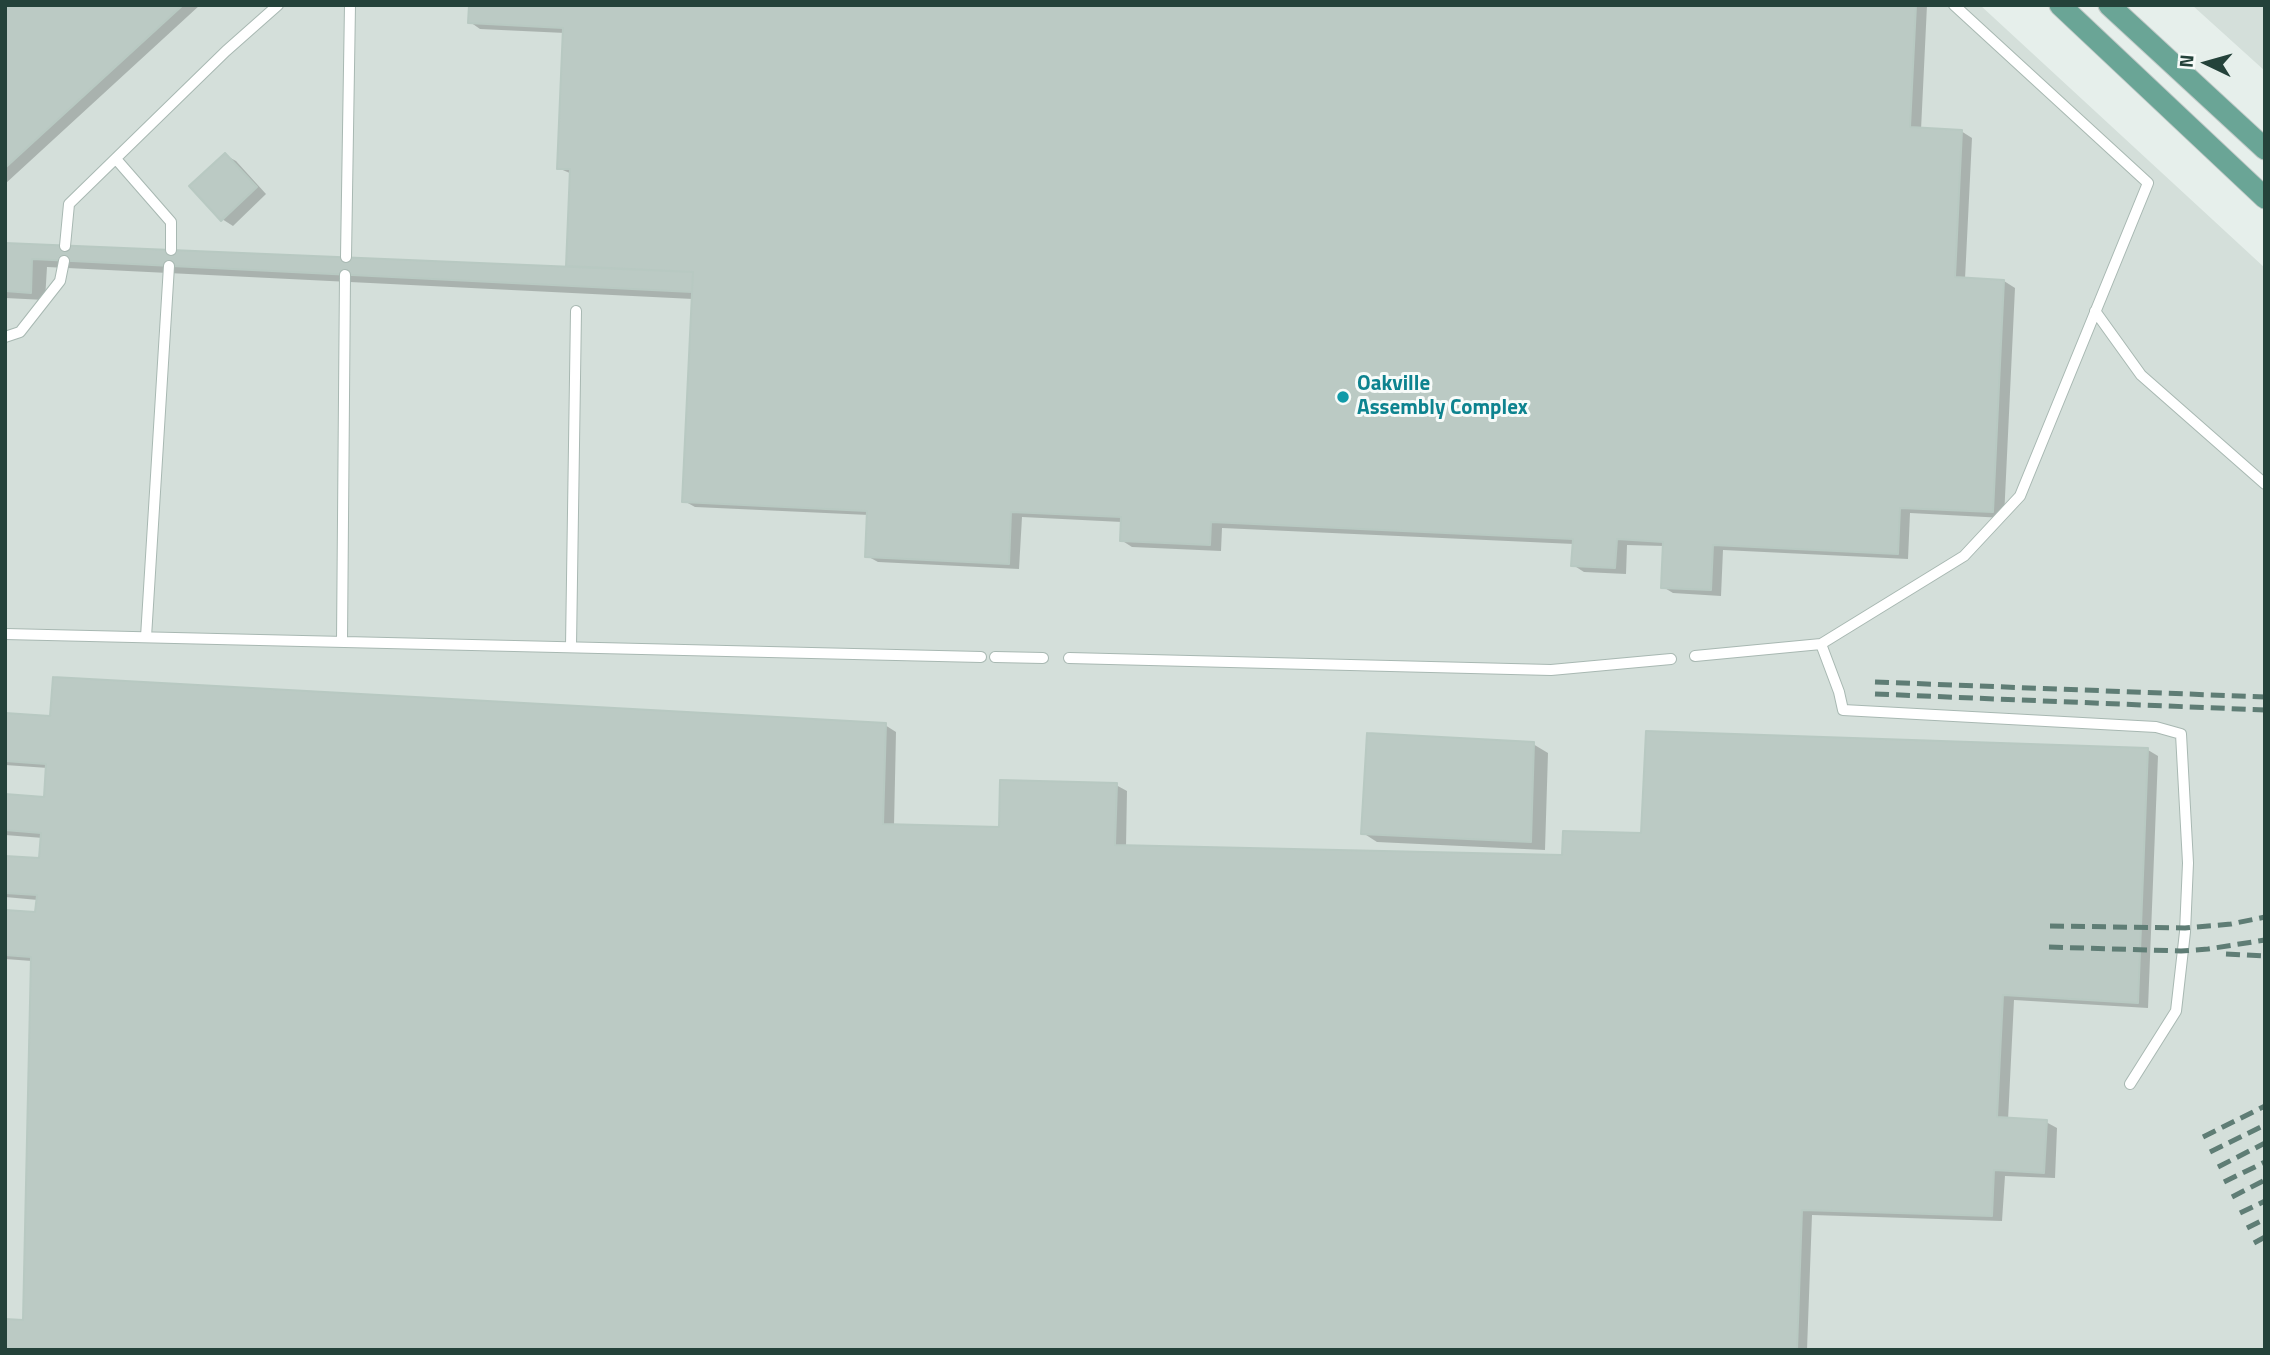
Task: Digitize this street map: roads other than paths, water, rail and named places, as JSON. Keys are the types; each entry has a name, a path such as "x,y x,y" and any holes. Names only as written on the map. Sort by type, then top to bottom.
{"main road":[{"path":"2060,5 2265,198"},
{"path":"2109,5 2265,149"}],"lane":[{"path":"65,246 69,204 226,51 278,5"},
{"path":"346,257 350,5"},
{"path":"1695,656 1821,644 1964,556 2020,496 2148,183 1954,5"},
{"path":"116,159 171,222 170,250"},
{"path":"5,337 20,332 60,281 64,261"},
{"path":"146,637 169,266"},
{"path":"342,641 345,275"},
{"path":"2095,311 2141,375 2265,484"},
{"path":"571,646 576,312"},
{"path":"5,634 981,657"},
{"path":"1821,644 1843,710 2156,727 2181,734 2188,863 2185,932 2176,1011 2130,1084"},
{"path":"995,657 1043,658"},
{"path":"1069,659 1551,670 1671,659"}],"railway":[{"path":"1875,682 2265,697"},
{"path":"1875,694 2265,710"},
{"path":"2050,926 2185,928 2231,924 2265,917"},
{"path":"2049,947 2181,951 2265,940"},
{"path":"2226,954 2265,956"},
{"path":"2203,1137 2265,1106"},
{"path":"2210,1152 2265,1125"},
{"path":"2218,1167 2265,1143"},
{"path":"2224,1182 2265,1162"},
{"path":"2232,1197 2265,1180"},
{"path":"2240,1213 2265,1201"},
{"path":"2247,1228 2265,1219"},
{"path":"2254,1243 2265,1237"}],"place":[{"name":"Oakville Assembly Complex","path":"1343,397"}]}
